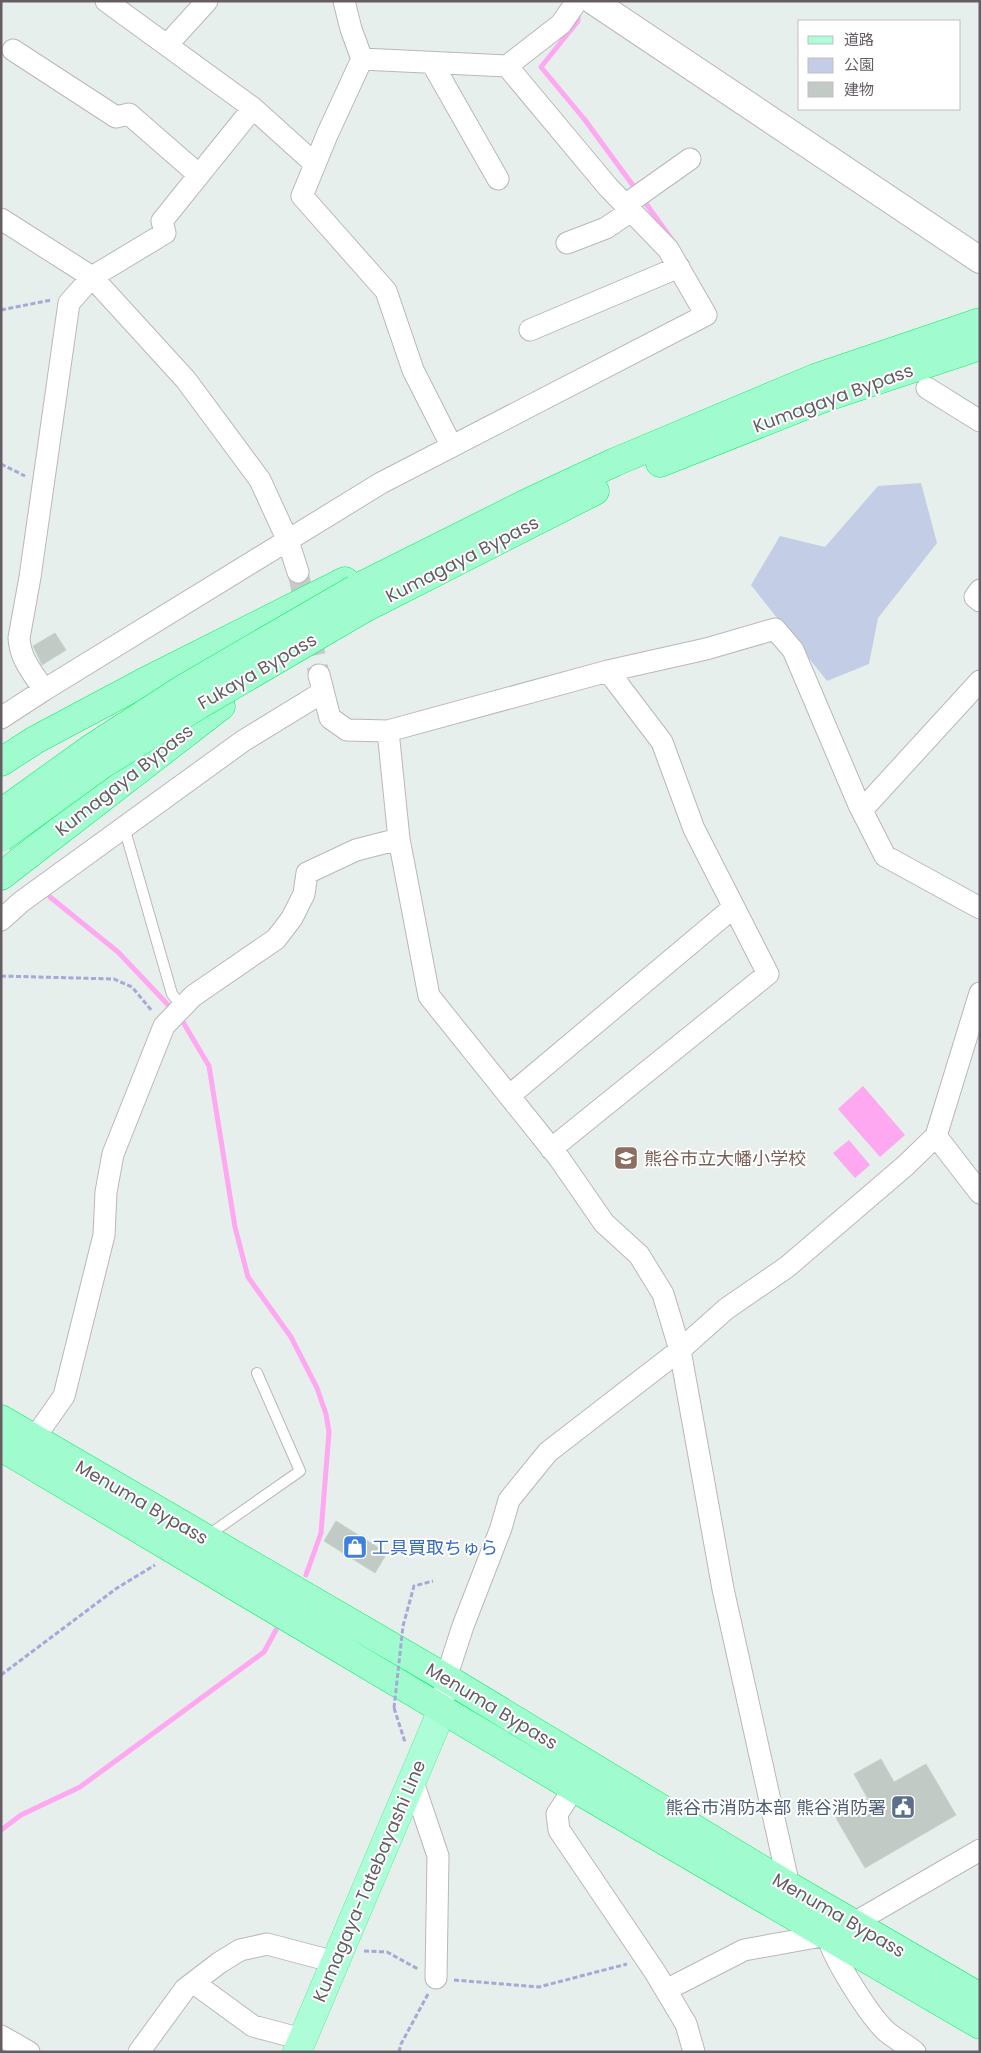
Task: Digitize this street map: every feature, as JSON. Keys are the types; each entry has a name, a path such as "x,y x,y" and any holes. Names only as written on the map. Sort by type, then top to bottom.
{"highway":[{"name":"Kumagaya Bypass","path":"360,599 820,388 980,322"},
{"name":"Kumagaya Bypass","path":"1,876 360,599 529,502 614,462 820,388 980,346"},
{"path":"1,762 35,740 144,682 457,526 529,502"},
{"name":"Fukaya Bypass","path":"1,813 90,749 186,688 360,599"},
{"name":"Fukaya Bypass","path":"1,838 103,764 199,705 360,599"},
{"name":"Menuma Bypass","path":"1,1419 18,1448 176,1552 574,1788 828,1922 980,2024"},
{"name":"Menuma Bypass","path":"18,1448 204,1538 446,1678 789,1886 828,1922 854,1923 980,1997"}],"main road":[{"name":"Kumagaya-Tatebayashi Line","path":"300,2046 442,1710"}],"street":[{"path":"106,1 253,108 315,164"},
{"path":"166,45 207,1"},
{"path":"344,1 351,29 362,59 302,196 386,291 413,370 451,445"},
{"path":"593,1 980,260"},
{"path":"362,59 507,66 561,24 572,7"},
{"path":"13,50 116,117 129,114 199,175"},
{"path":"432,63 498,179"},
{"path":"1,718 381,483 706,314 668,249 608,187 507,66"},
{"path":"44,690 24,661 19,638 69,303 92,277 165,233 162,221 253,108"},
{"path":"567,243 606,228 690,159"},
{"path":"1,219 92,277 186,380 260,480 288,541 298,572"},
{"path":"530,330 679,267"},
{"path":"927,388 980,421"},
{"path":"980,590 975,597 980,601"},
{"path":"1,920 21,902 321,684 330,718 347,730 388,731 608,670 706,649 775,629 793,650 862,810 885,856 980,908"},
{"path":"551,1149 768,974 694,829 662,742 608,670"},
{"path":"862,810 980,681"},
{"path":"388,731 399,839 429,996 551,1149 604,1223 639,1255 663,1294 680,1350 723,1588 789,1886"},
{"path":"18,1448 64,1396 104,1235 106,1192 113,1154 174,1015 193,996 276,939 292,918 304,894 306,873 356,850 399,839"},
{"path":"509,1096 734,908"},
{"path":"442,1710 446,1678 463,1626 501,1528 509,1500 548,1452 680,1350 726,1309 815,1244 905,1166 936,1136 980,993"},
{"path":"936,1136 980,1193"},
{"path":"412,1779 438,1856 436,1978"},
{"path":"574,1788 557,1814 559,1830 666,1990 686,2024 694,2052"},
{"path":"854,1923 980,1850"},
{"path":"666,1990 744,1950 828,1922 844,1971 862,2000 885,2030 916,2052"},
{"path":"139,2052 186,1990 219,1963 240,1950 267,1944 337,1956"},
{"path":"194,1983 253,2026 300,2046"},
{"path":"1,2036 29,2052"}],"lane":[{"path":"124,827 172,994 174,1015"},
{"path":"204,1538 300,1471 257,1373"}],"path":[{"path":"1,310 74,296"},
{"path":"1,464 43,484"},
{"path":"1,976 114,979 132,987 174,1015"},
{"path":"1,1675 117,1588 176,1552"},
{"path":"407,1748 394,1708 403,1626 414,1586 433,1581"},
{"path":"337,1956 387,1952 436,1978 539,1987 646,1959"},
{"path":"399,2052 401,2044 436,1978"}],"green space":[{"path":"921,483 937,543 878,618 869,664 827,681 751,585 780,536 825,547 878,486"}],"shaded area":[{"path":"863,1086 905,1135 880,1157 838,1109"},
{"path":"849,1140 870,1165 855,1178 833,1153"}],"building":[{"path":"55,633 66,650 42,665 33,646"},
{"name":"工具買取ちゅら","path":"336,1521 387,1553 375,1573 324,1541"},
{"name":"熊谷市消防本部 熊谷消防署","path":"881,1759 894,1782 926,1764 956,1815 865,1868 836,1818 868,1799 854,1774"}],"waterway":[{"path":"578,13 578,21 541,67 585,120 637,191"},
{"path":"642,198 675,244"},
{"path":"50,897 118,952 172,1009"},
{"path":"180,1017 209,1066 235,1227 248,1277 291,1337 317,1388 326,1414 329,1432 321,1533 306,1575"},
{"path":"1,1830 21,1815 80,1787 264,1652 276,1630"}],"tunnel":[{"path":"298,572 319,675"}],"place":[{"name":"熊谷市立大幡小学校","path":"626,1158"},
{"name":"工具買取ちゅら","path":"355,1547"},
{"name":"熊谷市消防本部 熊谷消防署","path":"903,1807"}]}
